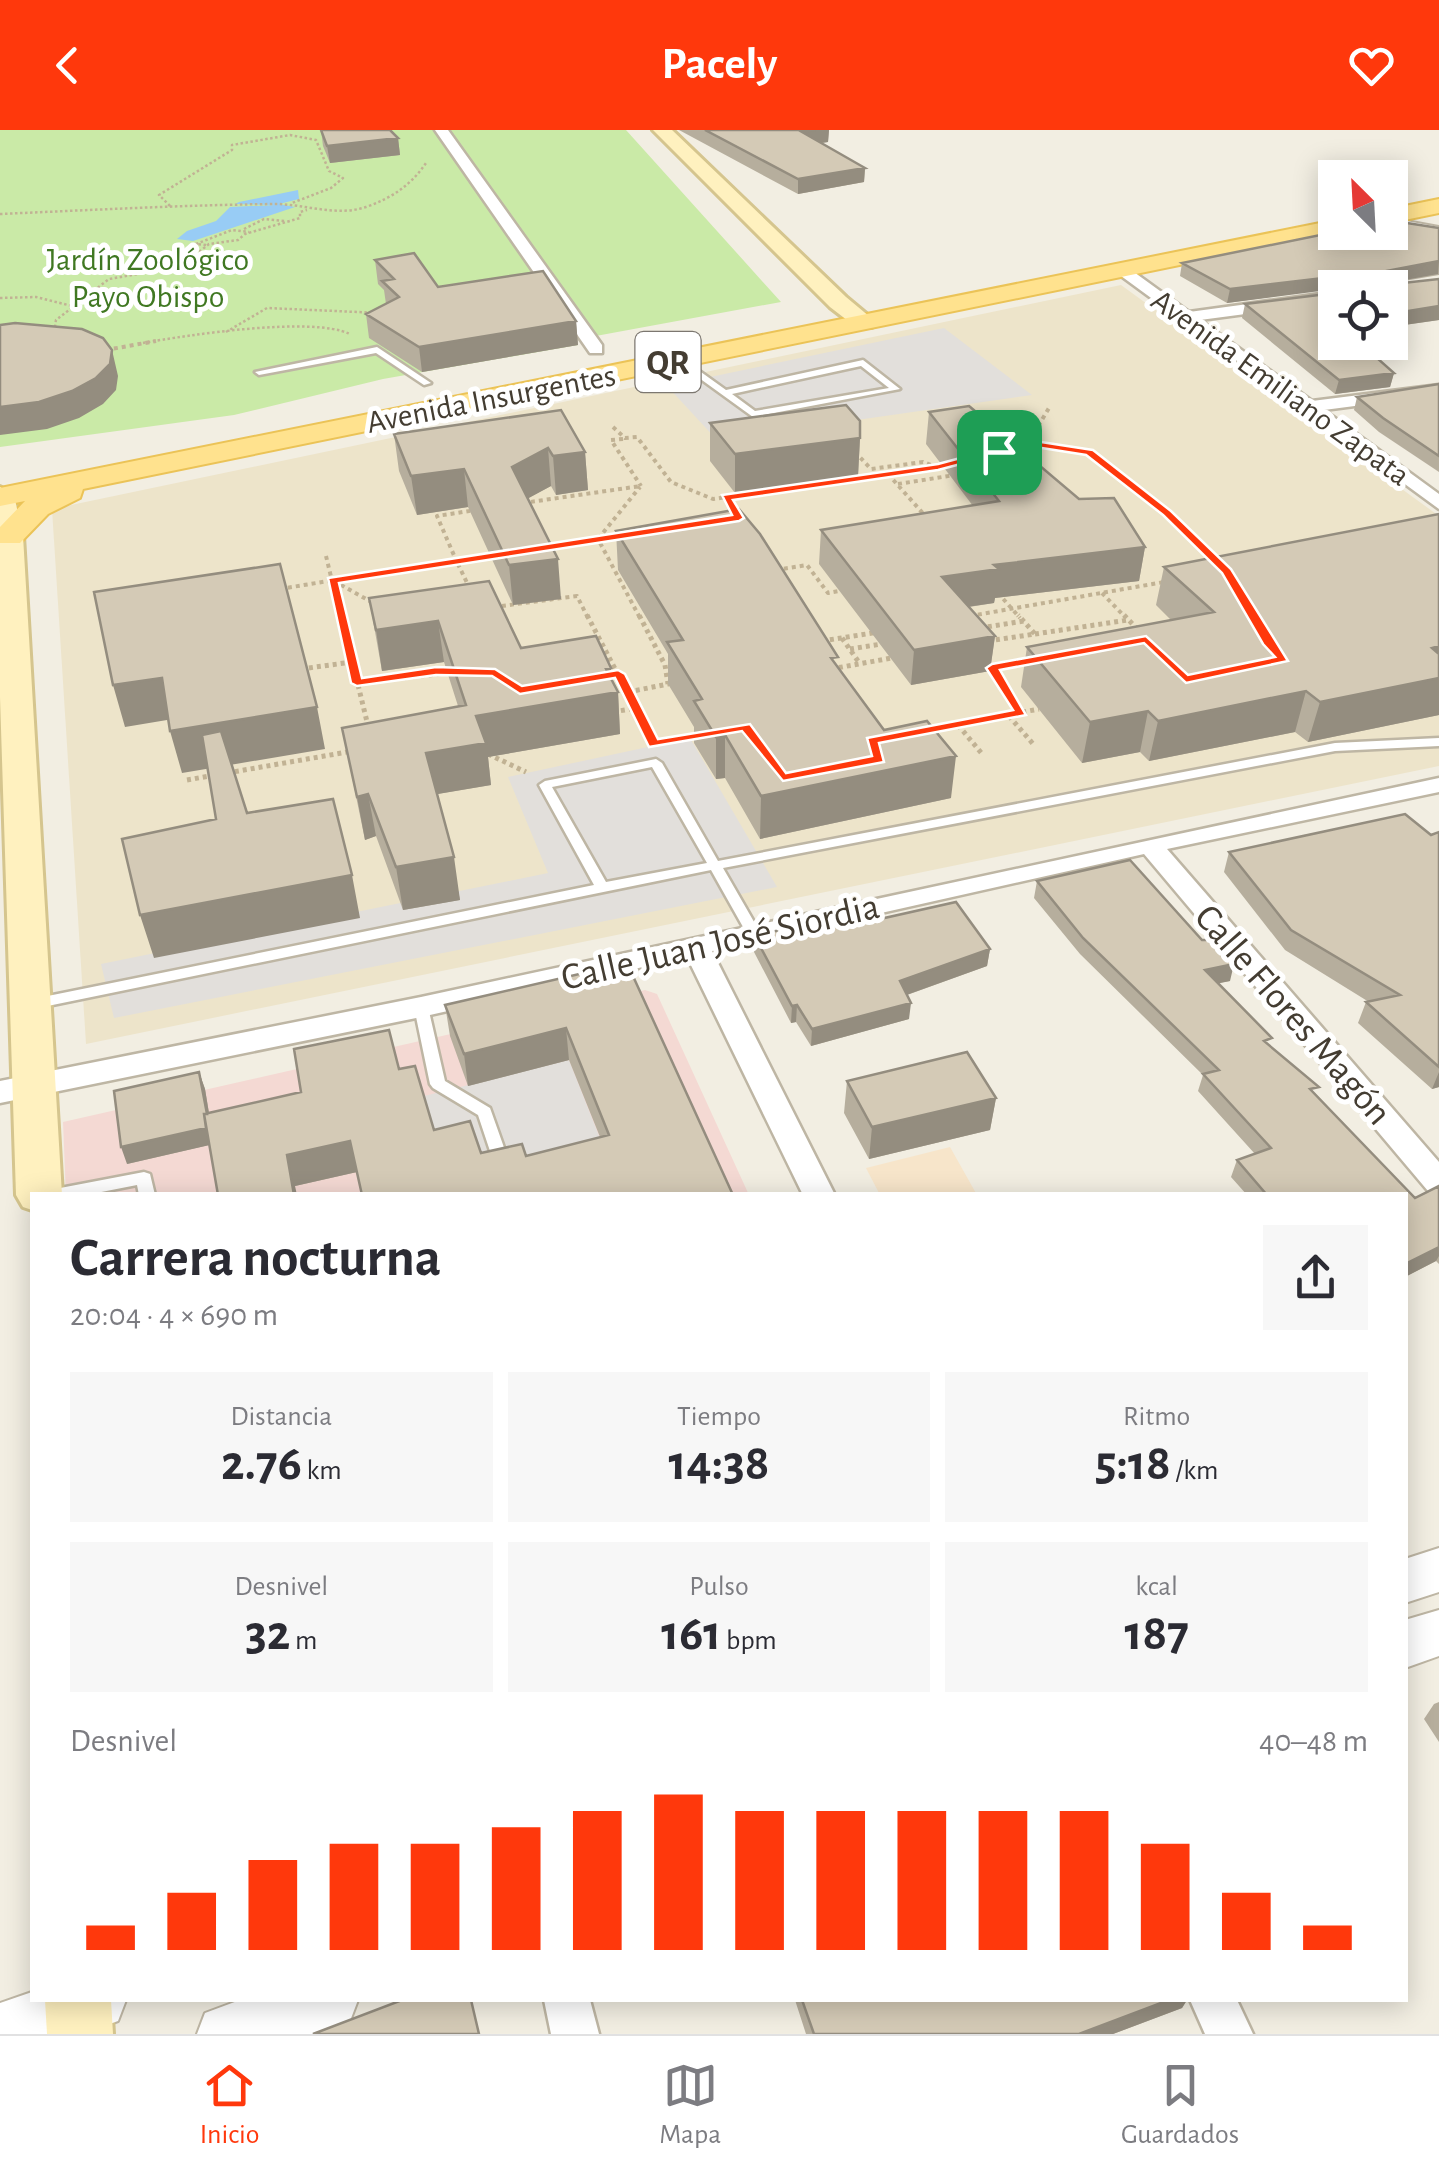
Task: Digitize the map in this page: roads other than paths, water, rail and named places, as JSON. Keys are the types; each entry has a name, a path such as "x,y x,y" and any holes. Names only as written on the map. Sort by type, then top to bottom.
{"main road":[{"path":"662,130 838,302 864,322"},
{"path":"1408,190 1439,184"},
{"path":"1408,212 1439,206"},
{"name":"Avenida Insurgentes","path":"558,357 1318,208"},
{"path":"1222,227 1256,243"},
{"name":"Avenida Insurgentes","path":"0,497 1318,230"},
{"path":"1022,266 1054,284"},
{"name":"Avenida Insurgentes","path":"388,391 437,381"},
{"path":"136,440 154,466"},
{"path":"9,536 36,508 112,474"},
{"path":"0,497 9,536 30,1005 17,1088 38,1192"}],"street":[{"path":"442,130 596,349"},
{"path":"1408,227 1439,232"},
{"name":"Avenida Emiliano Zapata","path":"1122,270 1439,503"},
{"path":"1186,317 1318,299"},
{"path":"1309,407 1439,390"},
{"name":"Calle Juan José Siordia","path":"17,1088 421,1007 1439,785"},
{"name":"Calle Flores Magón","path":"1150,845 1439,1183"},
{"path":"696,947 817,1192"},
{"path":"1408,1580 1439,1570"},
{"path":"1408,1643 1439,1633"},
{"path":"226,2034 323,2002"},
{"path":"568,2002 576,2034"},
{"path":"1214,2002 1229,2034"},
{"path":"0,2032 84,2010"}],"lane":[{"path":"259,372 377,350 437,381"},
{"path":"680,360 724,393 752,414 896,389 863,364 724,393"},
{"path":"30,1005 715,864 1335,747 1439,742"},
{"path":"602,887 545,786 656,763 754,934"},
{"path":"421,1007 438,1084 485,1112 499,1156"},
{"path":"70,1192 144,1178 146,1192"}],"water":[{"path":"298,190 299,199 279,204 295,207 193,241 177,239 187,231 216,221 230,207 275,205 235,204 239,202"}],"park label":[{"name":"Jardín Zoológico Payo Obispo","path":"148,278"}]}
